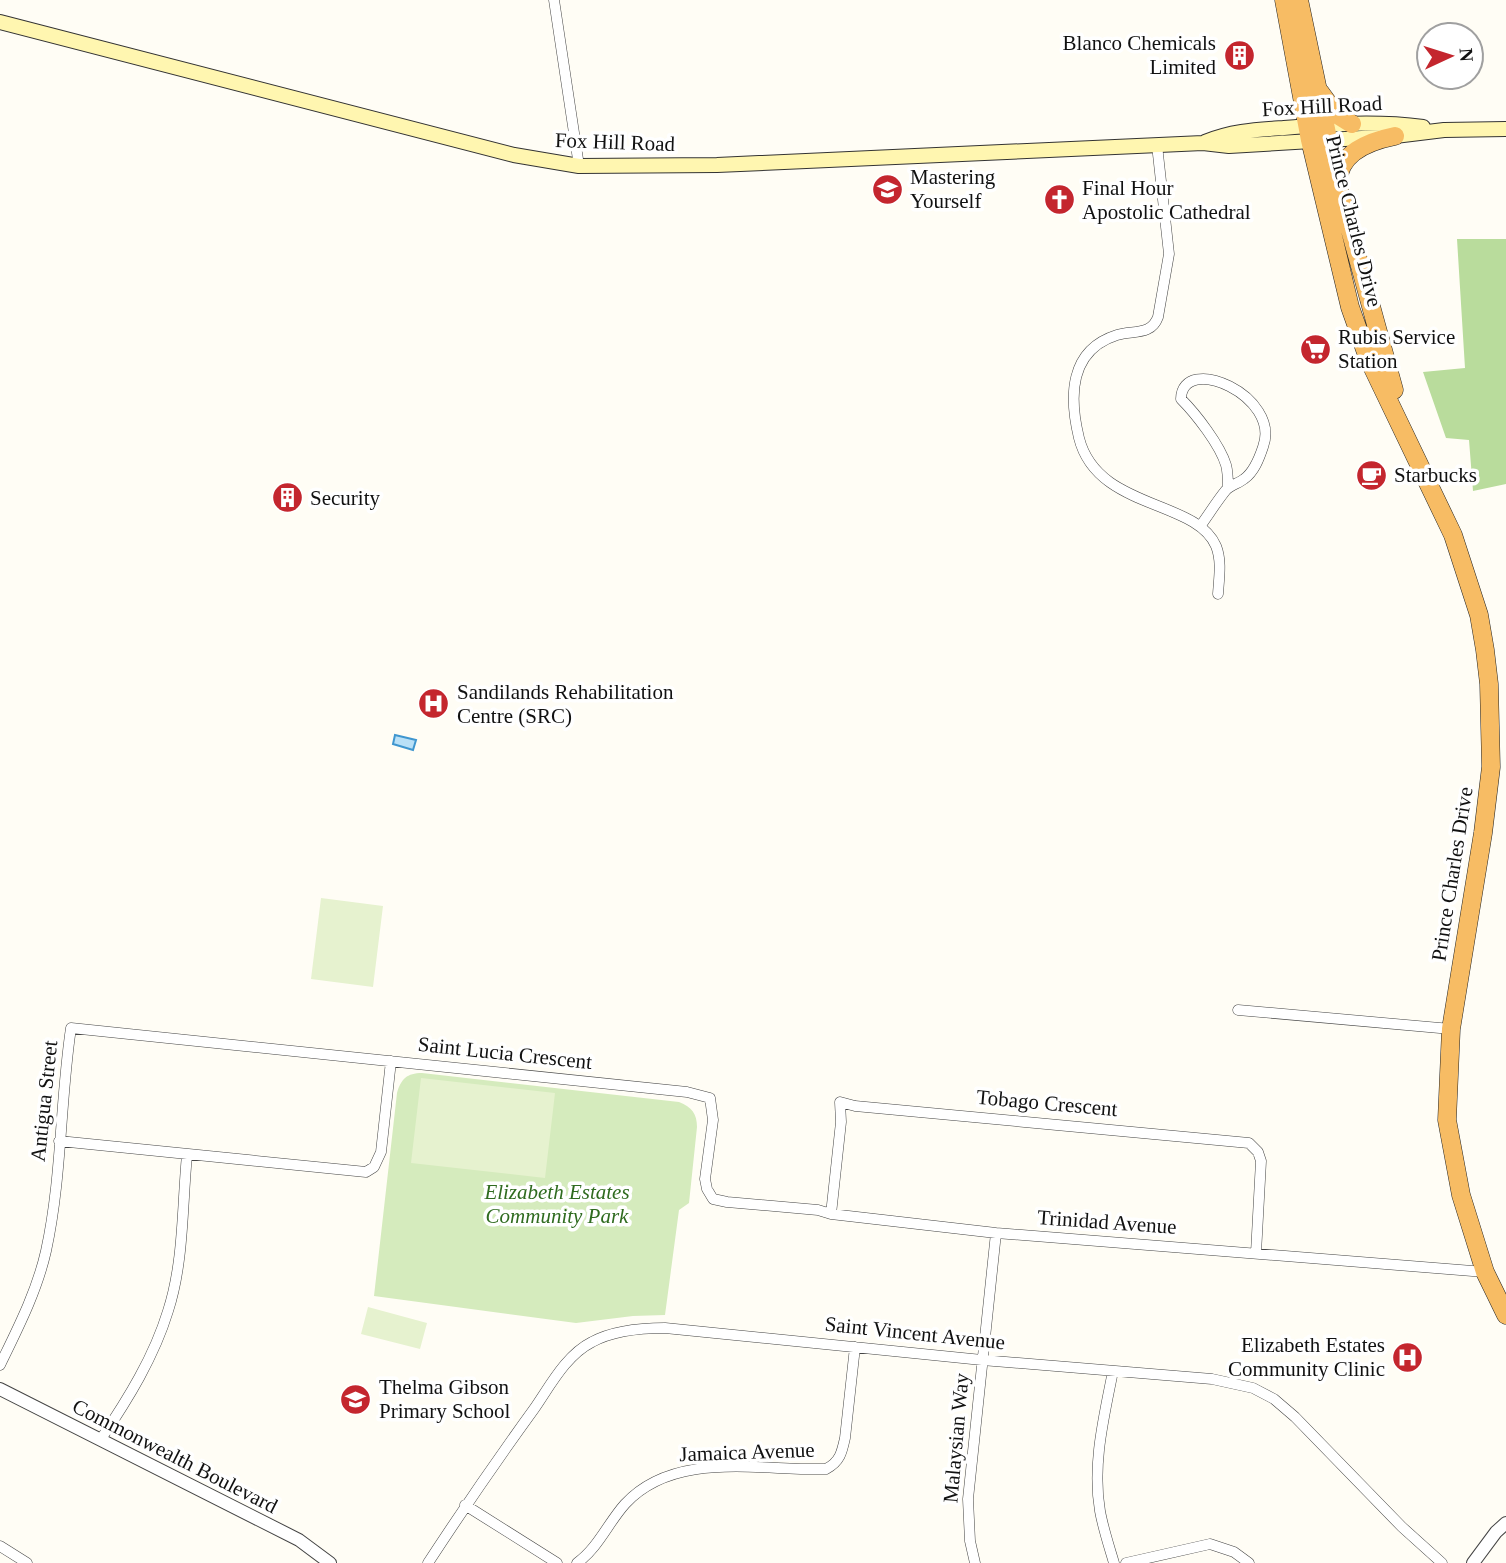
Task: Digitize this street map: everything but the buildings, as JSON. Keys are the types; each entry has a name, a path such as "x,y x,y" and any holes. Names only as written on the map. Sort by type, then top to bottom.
{"highway":[{"name":"Prince Charles Drive","path":"1284,0 1317,132 1350,307 1368,358 1453,535 1479,615 1489,684 1491,767 1451,1029 1447,1120 1461,1195 1485,1272 1506,1315"},
{"name":"Prince Charles Drive","path":"1299,0 1316,83 1317,132 1338,186 1410,444"},
{"path":"1316,83 1324,100 1336,114 1352,124"},
{"path":"1338,186 1341,169 1353,153 1374,140 1395,136"}],"main road":[{"name":"Fox Hill Road","path":"0,23 513,155 579,166 717,165 1203,143 1227,133 1317,132 1395,136 1444,130 1506,129"},
{"name":"Fox Hill Road","path":"1317,132 1352,124 1394,123 1444,130"}],"street":[{"path":"554,0 579,166"},
{"path":"1157,145 1169,254 1158,317 1156,323 1146,330 1117,335 1096,346 1086,355 1075,379 1075,421 1081,444 1093,466 1111,483 1141,500 1200,525 1210,535 1220,562 1219,594"},
{"path":"1200,525 1228,488 1247,477 1256,466 1265,443 1264,421 1256,407 1226,383 1211,379 1195,380 1185,384 1181,390 1181,399 1192,410 1223,456 1228,488"},
{"path":"1238,1010 1451,1029"},
{"name":"Antigua Street","path":"0,1364 36,1285 46,1252 71,1028 391,1061"},
{"name":"Saint Lucia Crescent","path":"59,1141 187,1156 366,1171 374,1167 381,1152 391,1061 687,1092 710,1098 713,1120 705,1179 713,1199 727,1202"},
{"name":"Tobago Crescent","path":"831,1214 841,1122 840,1102 855,1106 1249,1143 1258,1152 1261,1161 1256,1253"},
{"path":"101,1439 131,1394 169,1309 177,1271 187,1156"},
{"name":"Trinidad Avenue","path":"727,1202 818,1210 831,1214 996,1233 1485,1272"},
{"name":"Malaysian Way","path":"975,1563 970,1541 968,1499 996,1233"},
{"name":"Saint Vincent Avenue","path":"428,1563 571,1358 592,1342 643,1328 1212,1379 1253,1388 1274,1399 1295,1417 1402,1527 1443,1563"},
{"name":"Jamaica Avenue","path":"577,1563 592,1549 625,1504 665,1475 712,1469 826,1469 836,1463 845,1437 855,1347"},
{"path":"1113,1371 1099,1443 1097,1483 1100,1512 1114,1563"},
{"name":"Commonwealth Boulevard","path":"0,1389 299,1540 330,1563"},
{"path":"466,1505 557,1563"},
{"path":"1473,1563 1503,1527"},
{"path":"1126,1563 1210,1544 1234,1552 1250,1563"},
{"path":"0,1546 27,1563"}],"green space":[{"path":"1457,239 1506,239 1506,484 1473,491 1469,440 1446,438 1423,372 1465,368"},
{"path":"321,898 383,906 373,987 311,979"},
{"name":"Elizabeth Estates Community Park","path":"422,1073 679,1102 687,1106 695,1115 697,1127 689,1203 679,1210 665,1315 576,1323 374,1296 397,1093 405,1078"},
{"path":"421,1078 555,1093 545,1178 411,1163"},
{"path":"368,1307 427,1323 420,1349 361,1334"}],"water":[{"path":"395,735 416,740 413,750 393,744"}],"place":[{"name":"Blanco Chemicals Limited","path":"1239,55"},
{"name":"Mastering Yourself","path":"887,189"},
{"name":"Final Hour Apostolic Cathedral","path":"1059,200"},
{"name":"Rubis Service Station","path":"1315,349"},
{"name":"Starbucks","path":"1371,475"},
{"name":"Security","path":"287,498"},
{"name":"Sandilands Rehabilitation Centre (SRC)","path":"434,704"},
{"name":"Elizabeth Estates Community Clinic","path":"1408,1357"},
{"name":"Thelma Gibson Primary School","path":"356,1399"}]}
